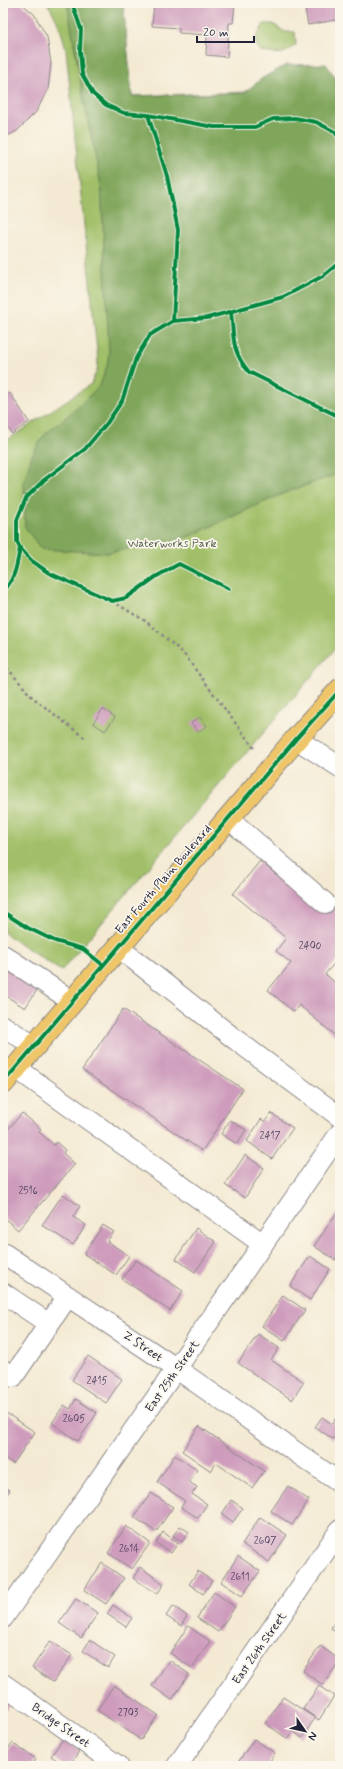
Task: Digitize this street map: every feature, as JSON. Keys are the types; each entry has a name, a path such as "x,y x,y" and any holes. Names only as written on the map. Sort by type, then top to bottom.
{"main road":[{"name":"East Fourth Plain Boulevard","path":"9,1075 228,818 340,690"}],"street":[{"path":"296,739 340,768"},
{"path":"228,818 325,903"},
{"path":"118,947 236,1040 340,1117"},
{"path":"3,955 72,1001"},
{"path":"3,1026 34,1046"},
{"path":"9,1075 263,1244"},
{"name":"East 25th Street","path":"7,1605 177,1369 340,1133"},
{"name":"Z Street","path":"3,1253 177,1369 340,1483"},
{"path":"3,1293 50,1324"},
{"path":"3,1370 13,1377 68,1296"},
{"name":"East 26th Street","path":"178,1766 340,1530"},
{"name":"Bridge Street","path":"3,1684 118,1766"}],"path":[{"path":"105,598 148,622 183,653 254,748"},
{"path":"112,601 119,599"},
{"path":"3,663 32,697 85,738"}],"green space":[{"name":"Waterworks Park","path":"47,3 123,3 132,96 340,89 340,643 61,971 3,932 3,443 91,384 97,370 98,361 66,50 59,25"},
{"path":"67,3 123,3 132,96 244,93 261,79 286,65 326,64 340,84 340,473 282,494 188,537 107,553 41,549 25,527 24,481 32,455 44,435 77,408 100,385 107,366 109,353 101,185 83,96"},
{"path":"264,24 273,24 285,32 295,32 296,45 280,54 260,51 254,41"}],"building":[{"path":"3,3 21,3 34,14 47,37 51,63 48,89 36,112 17,131 3,138"},
{"path":"154,3 235,3 233,23 229,23 227,57 206,55 207,35 179,33 179,28 152,26"},
{"path":"304,3 340,3 340,19 308,25"},
{"path":"10,393 29,422 12,434 3,421 3,398"},
{"path":"103,709 115,717 105,731 93,723"},
{"path":"200,717 207,726 198,732 191,723"},
{"path":"260,861 324,914 338,897 340,899 340,924 338,926 340,928 340,957 325,974 340,987 340,1036 338,1038 299,1005 294,1012 268,990 291,963 276,951 286,938 233,894"},
{"path":"3,966 39,987 25,1008 3,994"},
{"path":"123,1009 243,1089 202,1151 82,1070"},
{"path":"22,1113 41,1129 39,1132 54,1145 56,1142 65,1150 63,1153 75,1164 18,1230 3,1217 3,1135"},
{"path":"271,1113 293,1128 272,1159 247,1141 261,1119 265,1122"},
{"path":"230,1120 246,1130 237,1144 221,1134"},
{"path":"245,1155 264,1168 245,1198 225,1185"},
{"path":"63,1194 80,1206 73,1217 86,1225 73,1245 42,1225"},
{"path":"336,1214 340,1216 340,1252 335,1260 314,1246"},
{"path":"103,1225 114,1232 107,1241 129,1256 116,1275 84,1254"},
{"path":"196,1228 216,1242 195,1272 176,1259"},
{"path":"310,1256 330,1269 310,1300 290,1286"},
{"path":"136,1260 183,1291 170,1311 122,1279"},
{"path":"283,1295 305,1310 284,1341 262,1326"},
{"path":"258,1334 279,1348 271,1360 304,1382 292,1400 238,1363"},
{"path":"88,1356 122,1379 106,1403 72,1380"},
{"path":"76,1399 97,1413 78,1441 52,1423 64,1405 70,1409"},
{"path":"3,1411 35,1432 13,1464 3,1457"},
{"path":"340,1412 340,1431 339,1430 333,1439 315,1427 322,1417 332,1424"},
{"path":"199,1426 264,1471 252,1488 216,1463 211,1471 182,1451"},
{"path":"175,1455 197,1470 189,1482 197,1487 192,1494 207,1504 198,1518 181,1507 185,1501 157,1482"},
{"path":"3,1486 10,1490 3,1500"},
{"path":"288,1486 309,1500 292,1525 271,1511"},
{"path":"151,1493 173,1507 156,1532 134,1517"},
{"path":"231,1500 243,1508 233,1522 222,1514"},
{"path":"260,1517 287,1535 269,1562 242,1544"},
{"path":"126,1526 150,1543 132,1569 108,1553"},
{"path":"180,1526 189,1532 182,1542 173,1536"},
{"path":"163,1532 178,1543 171,1553 156,1543"},
{"path":"238,1556 260,1571 242,1596 221,1582"},
{"path":"102,1563 124,1578 106,1604 84,1590"},
{"path":"140,1567 164,1584 157,1594 133,1578"},
{"path":"198,1571 212,1581 203,1594 189,1584"},
{"path":"214,1592 235,1607 218,1632 197,1618"},
{"path":"76,1599 98,1613 81,1638 59,1623"},
{"path":"113,1605 132,1618 126,1627 107,1614"},
{"path":"173,1606 187,1616 181,1626 166,1616"},
{"path":"340,1615 340,1634 331,1628"},
{"path":"188,1626 210,1641 192,1668 170,1653"},
{"path":"90,1640 115,1657 108,1668 83,1651"},
{"path":"50,1641 72,1655 53,1682 32,1668"},
{"path":"320,1646 340,1660 323,1685 303,1671"},
{"path":"169,1660 189,1674 172,1700 152,1686"},
{"path":"114,1685 158,1715 141,1740 97,1710"},
{"path":"319,1686 334,1696 319,1720 303,1709"},
{"path":"3,1689 15,1697 3,1714"},
{"path":"283,1697 315,1718 302,1738 293,1731 288,1739 265,1723"},
{"path":"63,1739 80,1750 69,1766 65,1766 51,1756"},
{"path":"254,1739 275,1753 267,1766 240,1766 237,1764"},
{"path":"12,1743 36,1759 32,1766 3,1766 3,1757"}],"cycle path":[{"path":"72,3 81,29 80,51 82,74 93,94 106,105 124,113 148,115 214,127 255,127 273,119 295,118 316,122 335,132 340,139"},
{"path":"148,115 167,176 178,230 173,321"},
{"path":"3,591 13,577 16,566 20,548 17,542 17,520 26,498 44,480 85,449 107,423 122,401 136,358 150,335 173,321 207,318 283,297 323,276 340,262"},
{"path":"231,312 234,344 239,357 249,372 340,417"},
{"path":"20,548 32,561 49,573 112,601 126,598 157,576 179,564 229,589"},
{"path":"3,1083 296,739 340,690"},
{"path":"3,912 28,928 55,941 83,949 103,965"}]}
